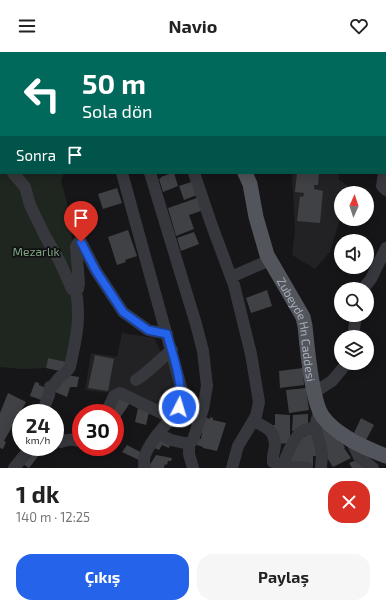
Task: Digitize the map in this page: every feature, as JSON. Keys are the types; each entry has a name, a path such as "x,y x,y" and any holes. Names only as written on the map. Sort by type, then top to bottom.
{"main road":[{"name":"Zubeyde Hn Caddesi","path":"245,174 250,184 263,244 270,261 303,317 315,392 322,417 330,425 351,440 386,456"}],"street":[{"path":"14,174 25,187 30,205 44,234 60,262 72,289 76,290"},
{"path":"122,174 181,387 179,407 172,418 153,440 144,458 144,468"},
{"path":"150,174 203,351 207,386 203,409 191,442 189,454 195,468"},
{"path":"194,174 231,277 251,354 258,402 258,409 238,446 232,468"},
{"path":"384,174 382,186 386,190"},
{"path":"46,404 50,387 68,371 70,367 79,318 76,290 78,289 79,284 76,247 78,243 81,242 96,271 123,312 148,330 167,334"},
{"path":"369,282 386,248"},
{"path":"231,277 270,261"},
{"path":"136,380 147,373 172,350"},
{"path":"315,392 332,381 341,370"},
{"path":"110,404 114,396 120,393 172,418"},
{"path":"280,466 321,468 322,456 315,419 320,412"},
{"path":"253,420 273,433 280,466"},
{"path":"280,466 298,435 304,430 316,427"},
{"path":"160,431 171,440 191,442"},
{"path":"351,440 359,456 373,468"},
{"path":"20,466 26,456"}],"shaded area":[{"path":"292,174 339,174 339,180 348,186 334,186 334,226 338,226 336,234 334,234 330,252 315,269 292,255 295,230"},
{"path":"122,333 154,338 165,360 174,369 178,383 174,412 112,393 85,390 91,353 117,357"}],"green space":[{"name":"Mezarlık","path":"0,174 64,174 61,181 70,214 73,255 74,303 69,363 48,358 46,368 22,369 0,367"}],"building":[{"path":"174,174 178,186 163,192 159,179 161,177"},
{"path":"297,174 319,174 318,185 314,185 314,189 323,191 320,223 297,221 300,196 303,197 304,193 295,192"},
{"path":"194,181 199,194 184,200 179,186"},
{"path":"117,188 122,203 103,209 98,194"},
{"path":"200,197 204,210 189,215 194,229 176,236 168,208"},
{"path":"128,230 137,256 125,260 126,262 117,265 108,237"},
{"path":"194,232 199,244 181,251 177,238"},
{"path":"267,290 272,306 251,313 246,298"},
{"path":"95,355 114,359 108,391 88,388"},
{"path":"48,358 66,362 64,372 46,368"},
{"path":"303,368 304,385 280,388 279,371"},
{"path":"66,375 79,377 77,387 70,387 67,397 55,392"},
{"path":"35,382 46,388 44,401 30,396"},
{"path":"306,388 309,410 289,413 286,390"},
{"path":"8,393 26,402 25,404 12,404 12,427 4,441 6,442 3,449 0,448 0,413"},
{"path":"119,396 130,403 124,412 124,404 114,404"},
{"path":"138,408 149,412 146,425 135,422"},
{"path":"275,414 290,415 290,443 277,444 270,425 275,425"},
{"path":"308,414 308,428 292,431 293,415"},
{"path":"204,417 210,419 210,417 213,418 213,420 226,423 217,451 197,445 197,438 201,439 202,433 199,433"},
{"path":"361,418 374,425 366,440 354,433"},
{"path":"324,426 331,436 332,435 340,443 342,442 351,458 333,467 327,458 317,428"},
{"path":"315,431 316,456 313,456 313,466 287,463 297,441"},
{"path":"158,436 171,442 169,448 162,445 159,450 152,447"},
{"path":"127,445 144,454 141,461 124,453 124,449"},
{"path":"156,455 172,458 171,461 168,461 167,465 165,464 164,468 148,468"},
{"path":"29,456 38,456 29,468 23,464"},
{"path":"357,460 365,468 352,468 349,463"}],"route":[{"path":"81,242 84,245 96,271 123,312 148,330 167,334 181,387 179,407"}]}
